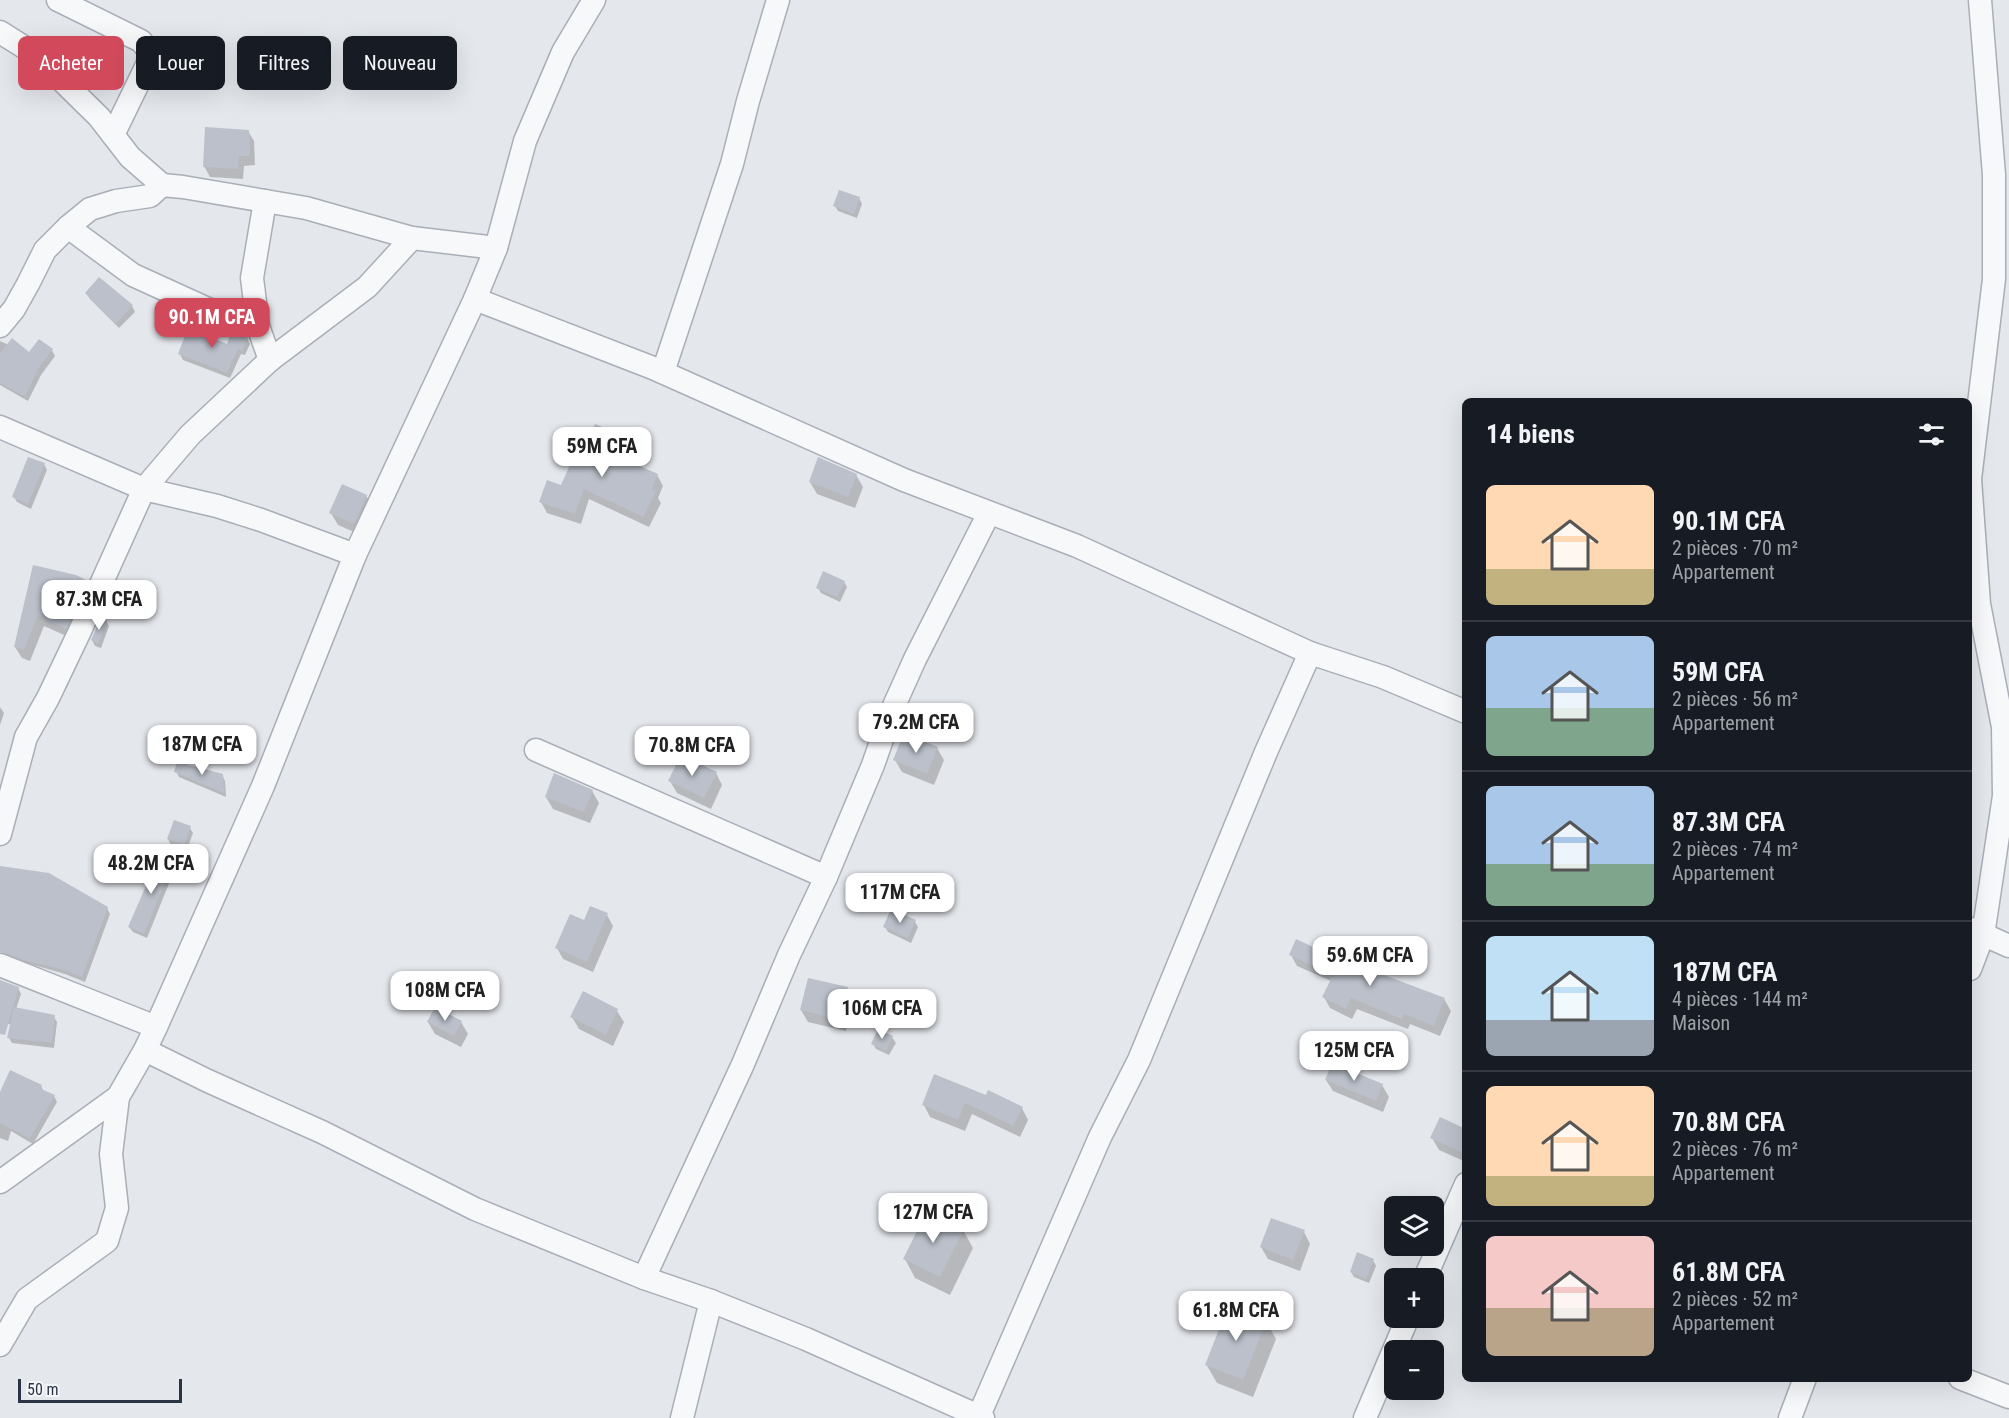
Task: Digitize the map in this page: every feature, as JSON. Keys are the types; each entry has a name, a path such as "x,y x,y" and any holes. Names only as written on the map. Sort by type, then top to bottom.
{"street":[{"path":"58,0 141,41 149,51 148,63 113,135"},
{"path":"0,1345 27,1299 106,1241 117,1208 111,1154 118,1097 156,1027 263,786 355,555 475,299 496,248 525,141 563,52 594,0"},
{"path":"663,372 732,164 778,0"},
{"path":"1972,462 1994,279 1994,175 1980,0"},
{"path":"0,32 35,54 99,117 130,157 162,185 306,208 412,238 496,248"},
{"path":"0,326 19,301 45,250 68,227 90,209 116,201 150,196 162,185"},
{"path":"265,201 252,278 258,326 270,360"},
{"path":"68,227 133,274 222,316 258,326"},
{"path":"0,834 26,736 48,698 144,489 190,435 270,360 367,287 412,238"},
{"path":"475,299 663,372 904,480 1077,546 1310,653 1383,677 1462,710"},
{"path":"0,426 144,489 217,506 355,555"},
{"path":"1972,510 1978,604 2003,727 2004,796 1972,957"},
{"path":"644,1278 826,877 873,765 893,708 915,659 989,513"},
{"path":"145,1050 322,1132 475,1209 882,1371 980,1417 1100,1137 1139,1060 1266,752 1310,653"},
{"path":"536,750 826,877"},
{"path":"1976,932 2009,946"},
{"path":"0,965 156,1027"},
{"path":"0,1182 118,1097"},
{"path":"1429,1268 1462,1193"},
{"path":"682,1418 711,1301"},
{"path":"1365,1418 1403,1328"},
{"path":"1790,1418 1804,1382"},
{"path":"1970,1382 2009,1397"}],"building":[{"path":"205,127 249,130 250,156 239,156 238,169 203,167"},
{"path":"839,190 860,197 854,214 833,206"},
{"path":"99,277 133,305 116,324 85,293"},
{"path":"188,328 227,344 231,332 248,337 242,351 238,349 227,373 178,354"},
{"path":"12,338 29,352 39,339 53,349 38,369 25,397 0,383 0,353"},
{"path":"595,424 615,432 607,452 658,474 652,489 656,491 643,517 584,489 575,514 539,502 547,480 561,485 578,447 585,450"},
{"path":"28,457 45,463 28,504 12,497"},
{"path":"818,457 857,474 848,497 809,482"},
{"path":"342,484 367,495 354,524 329,513"},
{"path":"33,565 76,575 88,581 66,629 38,615 24,650 14,647"},
{"path":"823,571 845,581 837,597 816,588"},
{"path":"101,617 107,620 98,644 91,640"},
{"path":"904,733 938,747 927,774 893,760"},
{"path":"681,755 717,772 704,798 668,781"},
{"path":"177,762 223,774 224,793 174,772"},
{"path":"554,773 593,790 584,812 545,797"},
{"path":"174,820 191,826 184,845 167,839"},
{"path":"160,854 174,860 144,934 128,927"},
{"path":"0,866 49,873 108,907 82,977 0,952"},
{"path":"590,906 608,913 587,962 555,948 570,914 584,920"},
{"path":"891,909 916,920 908,938 883,927"},
{"path":"1296,939 1367,972 1368,969 1445,998 1434,1026 1404,1014 1402,1019 1351,998 1346,1009 1322,997 1333,975 1289,955"},
{"path":"808,978 848,987 840,1020 800,1010"},
{"path":"0,980 19,987 5,1035 0,1034"},
{"path":"583,991 618,1009 606,1035 570,1017"},
{"path":"14,1007 55,1015 52,1043 7,1038"},
{"path":"435,1007 462,1021 454,1036 427,1022"},
{"path":"878,1029 893,1036 886,1051 871,1044"},
{"path":"1332,1063 1383,1084 1376,1101 1325,1080"},
{"path":"10,1070 42,1085 41,1089 55,1095 30,1139 0,1123 0,1092"},
{"path":"934,1074 986,1095 988,1090 1023,1107 1013,1126 965,1103 958,1120 922,1105"},
{"path":"1440,1117 1462,1127 1462,1152 1430,1138"},
{"path":"927,1211 964,1229 940,1277 903,1259"},
{"path":"1271,1218 1305,1230 1293,1260 1260,1247"},
{"path":"1357,1252 1374,1259 1366,1279 1350,1272"},
{"path":"1229,1304 1267,1320 1243,1380 1205,1365"}]}
